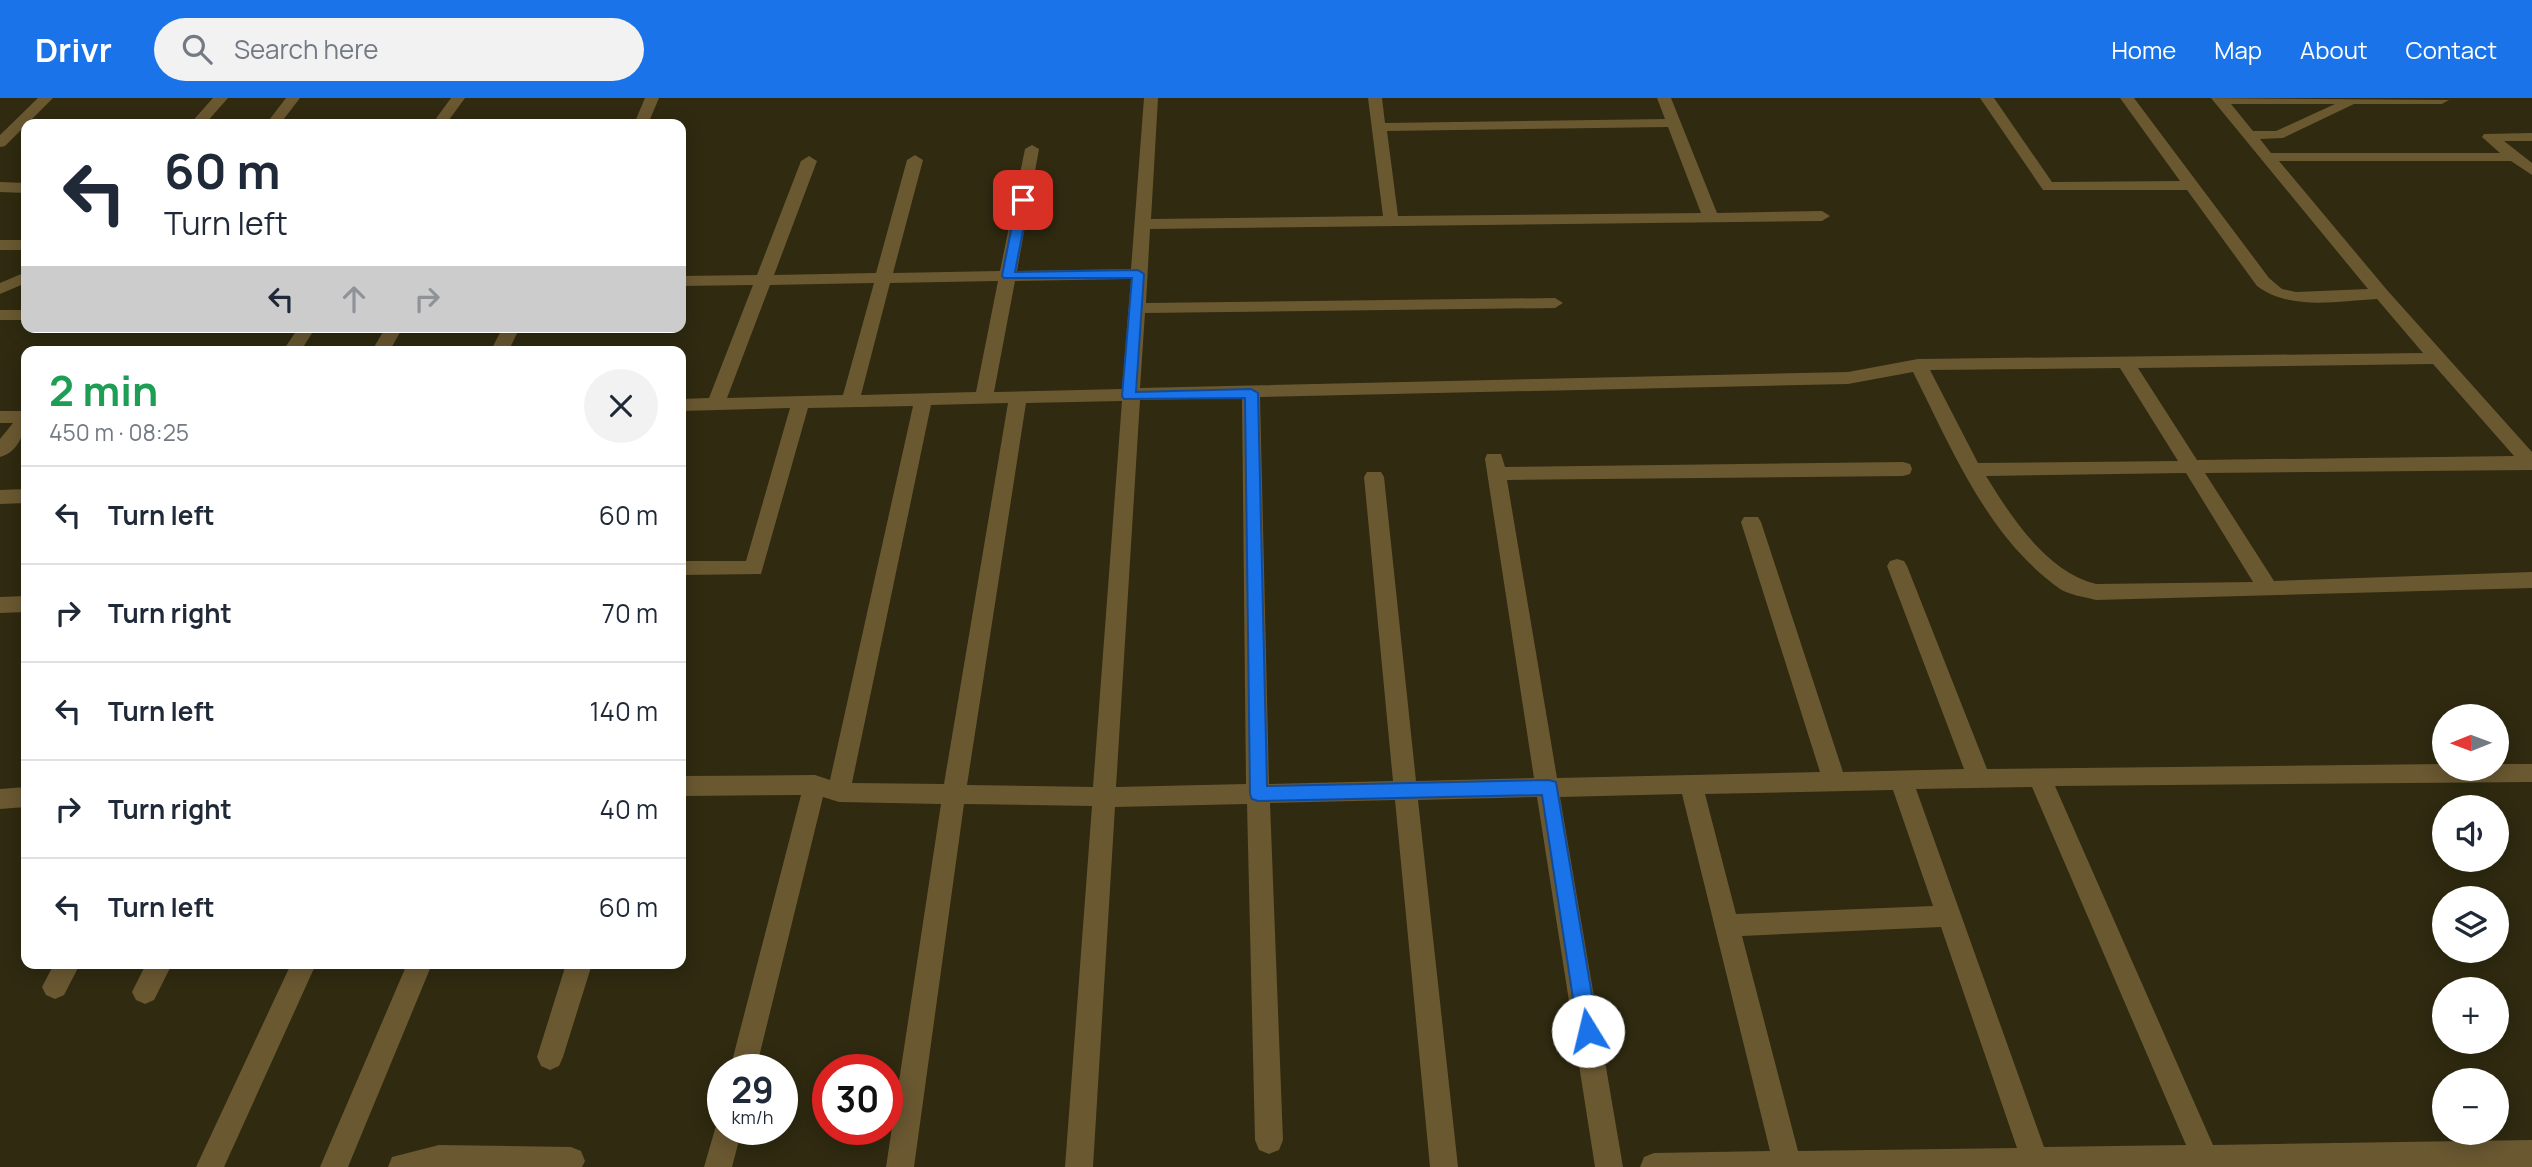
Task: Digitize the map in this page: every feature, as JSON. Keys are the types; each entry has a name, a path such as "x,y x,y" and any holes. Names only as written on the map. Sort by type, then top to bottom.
{"street":[{"path":"25,119 46,98"},
{"path":"202,119 221,98"},
{"path":"277,119 293,98"},
{"path":"443,119 458,98"},
{"path":"643,119 652,98"},
{"path":"1079,1167 1151,98"},
{"path":"1375,98 1391,221"},
{"path":"1664,98 1711,218"},
{"path":"1987,98 2048,187 2191,185"},
{"path":"2127,98 2263,282 2277,293 2296,296 2381,295"},
{"path":"2219,99 2442,100"},
{"path":"2219,99 2381,295 2531,463"},
{"path":"2249,135 2278,135 2352,101"},
{"path":"0,143 21,122"},
{"path":"1379,127 1674,123"},
{"path":"2532,137 2490,137 2532,170"},
{"path":"984,399 1032,149"},
{"path":"2267,157 2515,157"},
{"path":"850,401 915,160"},
{"path":"716,404 809,161"},
{"path":"0,187 21,188"},
{"path":"1142,224 1822,216"},
{"path":"0,245 21,245"},
{"path":"686,281 1138,274"},
{"path":"0,276 21,276"},
{"path":"0,289 21,278"},
{"path":"1136,308 1555,303"},
{"path":"0,315 21,315"},
{"path":"686,405 1848,378 1918,365 2438,358"},
{"path":"2125,361 2267,589"},
{"path":"1918,365 1972,470 2013,535 2069,585 2096,592 2532,580"},
{"path":"1251,393 1258,794 1269,1140"},
{"path":"900,1167 954,794 1018,398"},
{"path":"747,1054 827,788 923,400"},
{"path":"686,568 754,569 801,402"},
{"path":"0,418 21,419"},
{"path":"0,451 21,425"},
{"path":"1972,470 2531,463"},
{"path":"1609,1167 1495,467 1903,469"},
{"path":"1374,477 1444,1167"},
{"path":"0,497 21,496"},
{"path":"1751,522 1835,782"},
{"path":"1897,566 1979,778"},
{"path":"0,605 21,604"},
{"path":"686,786 1105,797 1979,778 2532,773"},
{"path":"2039,777 2205,1158"},
{"path":"1901,780 2035,1160"},
{"path":"1691,784 1787,1163"},
{"path":"0,799 21,797"},
{"path":"1728,925 1949,916"},
{"path":"55,987 65,969"},
{"path":"145,992 157,969"},
{"path":"210,1167 302,969"},
{"path":"334,1167 418,969"},
{"path":"550,1056 577,969"},
{"path":"719,1167 724,1145"},
{"path":"1670,1166 2532,1154"},
{"path":"402,1167 439,1159 571,1161"}],"route":[{"path":"1023,200 1008,276 1138,274 1129,396 1251,393 1258,794 1549,788 1588,1031"}]}
